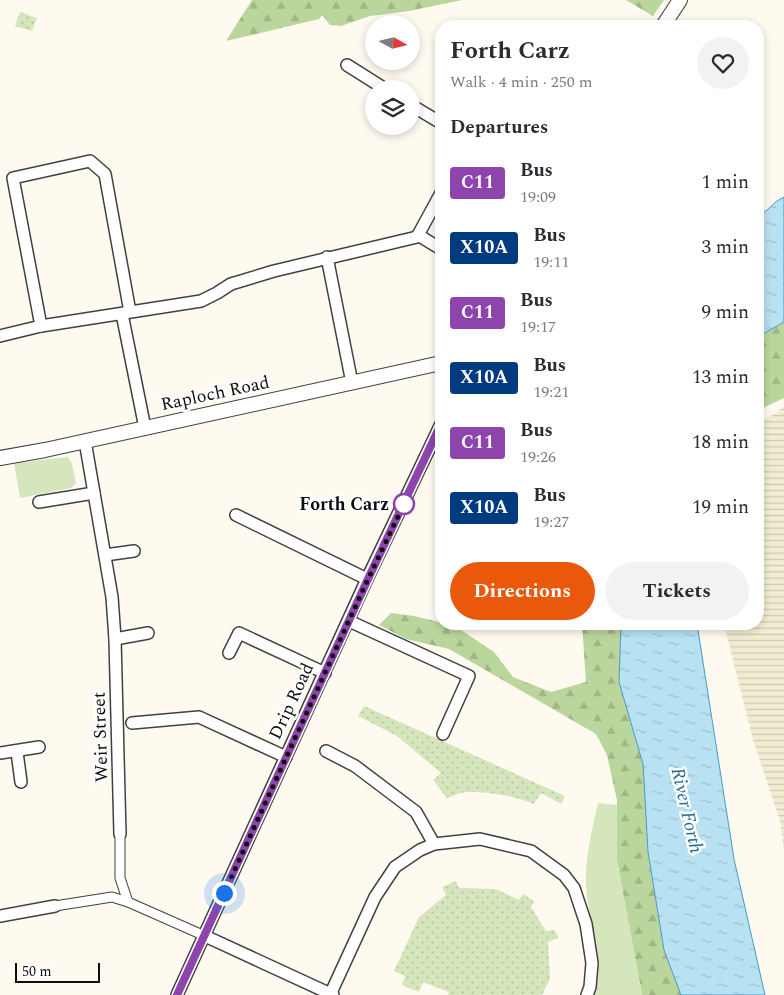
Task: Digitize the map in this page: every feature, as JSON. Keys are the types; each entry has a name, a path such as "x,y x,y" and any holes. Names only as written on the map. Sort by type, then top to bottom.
{"street":[{"path":"667,20 680,0"},
{"path":"347,66 370,80"},
{"path":"420,111 435,120"},
{"path":"41,326 12,178 90,161 105,174 145,428"},
{"path":"0,336 41,326 201,300 231,284 274,271 327,257 417,238 435,204"},
{"path":"418,235 435,245"},
{"path":"327,257 352,383"},
{"name":"Raploch Road","path":"0,458 352,383 435,368"},
{"name":"Drip Road","path":"177,995 435,437"},
{"name":"Weir Street","path":"85,441 112,597 115,639 120,834"},
{"path":"39,502 94,493"},
{"path":"236,515 368,579"},
{"path":"105,555 134,551"},
{"path":"349,621 469,676 444,734"},
{"path":"115,639 148,633"},
{"path":"229,653 239,633 325,673"},
{"path":"132,723 199,717 286,757"},
{"path":"0,753 17,752 39,747"},
{"path":"326,750 355,766 416,812 434,844"},
{"path":"17,752 21,782"},
{"path":"120,834 120,878 128,902"},
{"path":"0,916 112,897 128,902 205,936 331,995 375,897 395,868 420,850 434,844 480,839 531,851 564,875 574,888 589,938 592,963 590,988 587,995"}],"shaded area":[{"path":"784,407 784,850 780,821 753,740 726,630 764,630 764,420"}],"green space":[{"path":"252,0 462,0 409,11 365,15 365,18 341,26 330,25 322,15 319,19 226,41"},
{"path":"626,0 664,0 653,16"},
{"path":"20,12 37,18 32,31 15,26"},
{"path":"784,322 784,398 764,407 764,334"},
{"path":"68,457 72,464 76,483 71,488 20,498 14,463"},
{"path":"391,613 435,621 435,630 461,630 494,652 513,677 551,692 586,682 582,630 621,630 619,682 643,764 648,852 664,950 681,995 642,995 617,861 617,800 607,755 596,734 449,649 406,639 379,625"},
{"path":"364,706 565,796 561,804 541,793 534,804 509,796 477,792 461,793 447,798 433,780 441,773 397,736 358,716"},
{"path":"598,803 617,805 617,861 642,995 593,995 597,982 598,958 587,897 586,873 588,850"},
{"path":"456,881 459,888 496,889 519,900 523,894 534,901 531,907 546,931 555,930 558,938 548,942 550,979 542,995 448,995 449,992 423,982 419,992 402,985 405,976 394,971 419,917 446,895 442,887"}],"water":[{"path":"784,197 784,322 764,334 764,213"},
{"name":"River Forth","path":"621,630 698,630 734,859 765,995 681,995 664,950 648,852 643,764 619,682"}],"bus line":[{"name":"C11","path":"177,995 435,437"}],"place":[{"name":"Forth Carz","path":"404,504"}],"route":[{"path":"224,893 404,504"}]}
